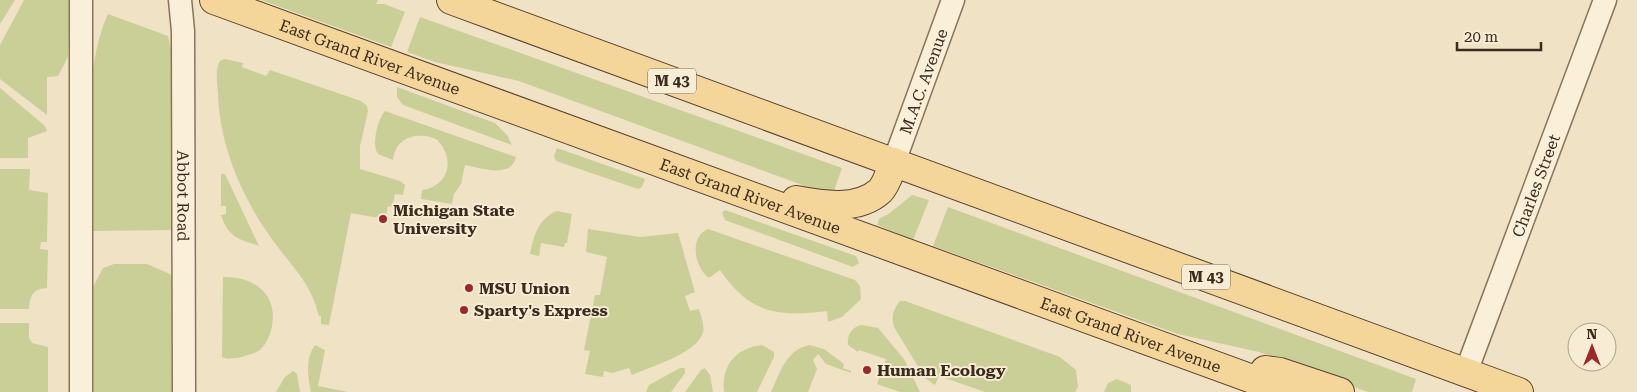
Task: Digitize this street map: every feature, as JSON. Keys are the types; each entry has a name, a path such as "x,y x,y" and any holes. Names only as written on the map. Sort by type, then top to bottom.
{"main road":[{"name":"East Grand River Avenue","path":"214,0 1288,392"},
{"name":"M 43","path":"450,0 894,162 1462,382 1519,392"},
{"path":"723,185 816,204 859,203 880,191 894,162"},
{"path":"1207,362 1280,372 1340,392"}],"street":[{"path":"81,392 82,0"},
{"name":"Abbot Road","path":"180,0 183,31 184,392"},
{"name":"M.A.C. Avenue","path":"894,162 952,0"},
{"name":"Charles Street","path":"1462,382 1605,0"}],"green space":[{"path":"0,0 15,0 0,24"},
{"path":"24,0 70,0 68,57 58,76 47,77 47,115 0,79 0,45"},
{"path":"261,0 378,0 376,4 384,4 405,12 391,47"},
{"path":"108,14 168,36 173,59 176,230 91,231 89,120 91,91 94,63"},
{"path":"420,17 842,168 833,194 816,190 519,81 435,62 407,52"},
{"path":"225,59 243,63 242,67 266,76 270,70 361,101 367,106 368,111 360,146 360,169 400,181 405,185 403,195 395,194 392,207 388,206 386,215 380,214 379,218 351,213 329,325 321,324 321,316 319,316 316,304 306,285 252,209 235,172 223,134 220,115 217,73 220,61"},
{"path":"397,87 495,123 507,135 512,145 403,105 397,97"},
{"path":"0,88 45,126 47,131 28,138 28,158 0,158"},
{"path":"385,111 516,157 513,164 502,170 487,170 465,165 461,184 454,194 452,204 421,199 422,190 439,183 444,177 448,162 446,154 436,139 415,136 408,138 398,146 393,160 378,154 375,145 376,132"},
{"path":"557,148 645,179 642,187 638,189 556,161 554,156"},
{"path":"0,169 30,169 29,190 48,193 47,242 41,242 40,249 48,250 47,288 35,291 30,300 29,309 0,309"},
{"path":"221,174 225,174 259,246 235,236 227,228 221,215 226,214 226,206 221,206"},
{"path":"912,195 929,200 913,240 877,225 879,219 890,213"},
{"path":"948,207 1416,379 1412,392 1368,392 1259,352 1178,334 933,246"},
{"path":"725,210 856,256 859,263 853,267 725,220 722,213"},
{"path":"557,211 572,214 567,243 565,243 564,247 541,243 539,256 530,254 535,234 541,223 545,218"},
{"path":"588,229 640,237 678,233 695,292 685,296 690,311 699,309 703,322 704,329 697,342 681,354 632,375 629,368 612,373 604,371 603,377 585,374 590,351 584,350 595,295 600,295 607,257 586,252"},
{"path":"708,229 855,280 860,286 861,299 842,317 828,322 827,311 809,313 779,312 754,304 731,285 720,270 709,278 700,267 697,260 696,245 698,238"},
{"path":"114,264 147,264 170,274 176,288 176,392 91,392 93,287 103,268"},
{"path":"223,277 234,277 253,283 267,296 271,304 273,314 272,326 266,342 260,350 243,357 222,357"},
{"path":"900,301 905,301 1060,357 1076,370 1078,387 1075,392 985,392 939,376 935,385 925,378 894,327 893,313"},
{"path":"0,323 29,323 29,338 32,343 48,347 48,392 0,392"},
{"path":"861,325 878,328 904,359 920,392 900,392 877,384 886,359 859,350 858,352 848,345 850,332"},
{"path":"315,345 325,350 318,386 348,392 311,392 308,374 309,362"},
{"path":"762,345 774,352 774,357 757,392 724,392 725,374 732,359 745,350"},
{"path":"809,345 824,349 844,364 843,368 851,371 851,373 826,364 818,354 813,360 817,369 808,392 771,392 789,357 801,348"},
{"path":"680,368 685,368 685,373 671,392 646,392 649,385"},
{"path":"705,368 710,375 713,392 685,392 701,370"},
{"path":"293,371 297,374 300,392 276,392 285,377"},
{"path":"1117,379 1131,385 1131,392 1104,392 1108,383"}],"place":[{"name":"Michigan State University","path":"383,219"},
{"name":"MSU Union","path":"469,288"},
{"name":"Sparty's Express","path":"464,310"},
{"name":"Human Ecology","path":"867,370"}]}
